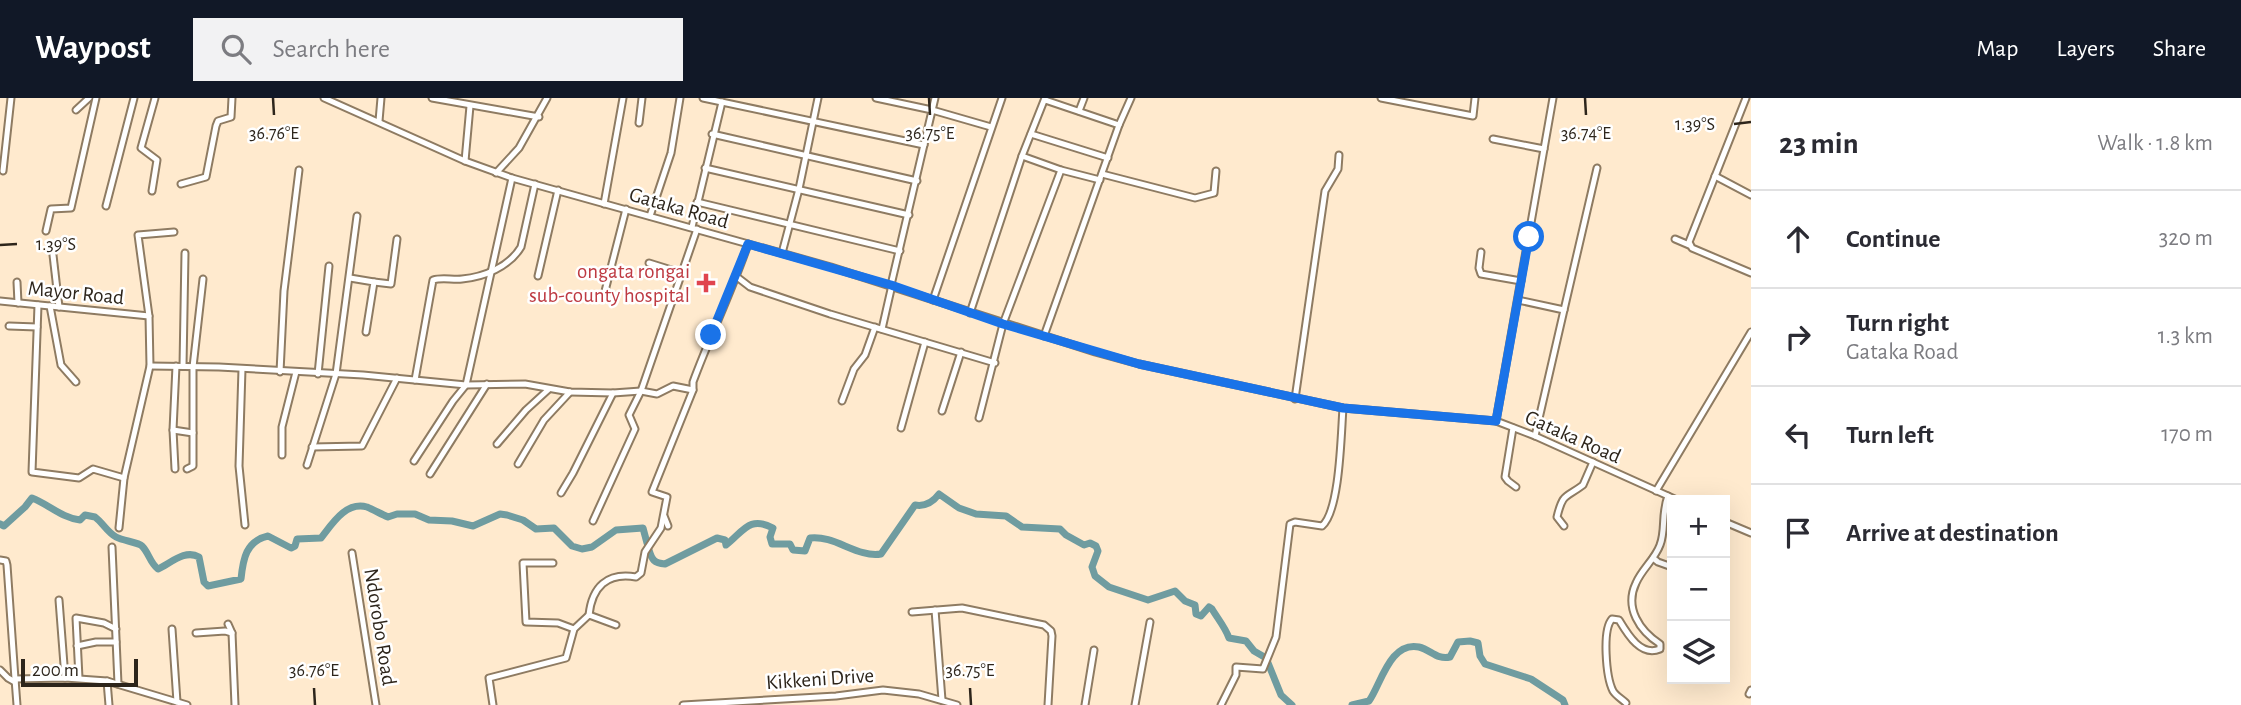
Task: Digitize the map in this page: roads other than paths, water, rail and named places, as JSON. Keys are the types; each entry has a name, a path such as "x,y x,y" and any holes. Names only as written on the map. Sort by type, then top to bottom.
{"street":[{"path":"3,171 11,98"},
{"path":"76,110 89,98"},
{"path":"46,231 51,209 71,208 96,98"},
{"path":"106,206 134,98"},
{"path":"152,191 158,160 141,148 155,98"},
{"path":"181,184 206,177 216,126 221,120 231,117 232,98"},
{"name":"Gataka Road","path":"324,98 496,173 891,285 1003,324 1139,364 1295,399 1343,408 1496,421 1667,496"},
{"path":"345,107 347,98"},
{"path":"379,121 381,98"},
{"path":"432,98 539,117"},
{"path":"496,173 519,148 539,117 547,98"},
{"path":"604,204 623,98"},
{"path":"639,123 642,98"},
{"path":"650,216 671,153 680,98"},
{"path":"703,98 924,145"},
{"path":"782,253 818,98"},
{"path":"876,98 991,127"},
{"path":"842,401 854,369 865,355 878,328 909,215 934,98"},
{"path":"933,300 1002,98"},
{"path":"1079,111 1084,98"},
{"path":"1044,336 1131,98"},
{"path":"1381,98 1473,116 1475,98"},
{"path":"1496,421 1553,98"},
{"path":"1689,245 1746,98"},
{"path":"970,313 1045,99 1119,125"},
{"path":"593,521 635,429 629,417 641,391 695,228 697,202 722,102"},
{"path":"466,161 470,106"},
{"path":"712,134 917,181"},
{"path":"1031,134 1108,158"},
{"path":"1493,139 1544,149"},
{"path":"1295,399 1325,191 1338,170 1339,155"},
{"path":"1023,156 1061,170 1197,198 1214,194 1216,172"},
{"path":"705,168 909,215"},
{"path":"1535,436 1597,168"},
{"path":"280,372 284,291 299,170"},
{"path":"979,418 1003,324 1061,170"},
{"path":"1715,176 1751,195"},
{"path":"414,461 453,401 467,385 512,178"},
{"path":"415,380 433,280 466,279 491,273 509,261 521,247 535,184"},
{"path":"538,276 558,190"},
{"path":"697,202 900,251"},
{"path":"605,291 626,209"},
{"path":"307,465 336,374 358,216"},
{"path":"119,528 124,478 150,366 149,316 138,235 174,232"},
{"path":"350,278 391,284 397,239"},
{"path":"1675,239 1751,273"},
{"path":"493,705 489,678 566,658 574,629 589,615 593,595 599,586 620,575 636,577 641,573 645,552 660,532 667,501 667,496 653,492 748,244"},
{"path":"1481,252 1479,268 1482,274 1521,281"},
{"path":"175,469 173,430 185,253"},
{"path":"53,255 59,307"},
{"path":"649,263 681,273"},
{"path":"318,374 329,266"},
{"path":"737,276 750,287 995,363"},
{"path":"187,469 193,467 193,366 203,279"},
{"path":"17,282 18,303"},
{"path":"366,332 374,282"},
{"path":"1518,300 1564,310"},
{"name":"Mayor Road","path":"0,301 149,316"},
{"path":"38,305 32,472 79,478 93,469 124,478"},
{"path":"50,306 61,365 76,383"},
{"path":"9,326 37,327"},
{"path":"1656,491 1751,332"},
{"path":"901,428 925,342"},
{"path":"942,411 961,352"},
{"path":"150,366 336,374 467,385 525,384 570,392 641,391 657,394 673,386 693,390"},
{"path":"242,369 239,466 244,525"},
{"path":"282,455 282,427 296,372"},
{"path":"312,447 362,446 397,379"},
{"path":"430,474 487,384"},
{"path":"497,444 526,410 549,389"},
{"path":"518,464 544,420 570,392"},
{"path":"561,493 613,393"},
{"path":"1221,705 1236,675 1236,667 1255,667 1261,670 1271,654 1276,638 1288,527 1295,522 1322,526 1327,522 1337,485 1343,408"},
{"path":"1513,428 1505,477 1516,487"},
{"path":"173,430 193,433"},
{"path":"1564,526 1557,517 1563,498 1583,485 1592,462"},
{"path":"1626,703 1612,689 1606,652 1608,624 1616,618 1636,644 1654,652 1660,649 1660,644 1644,632 1633,613 1636,583 1661,542 1662,515 1667,499"},
{"path":"664,516 668,526"},
{"path":"1730,524 1751,533"},
{"path":"112,547 118,684"},
{"name":"Ndorobo Road","path":"352,553 376,705"},
{"path":"1653,558 1667,565"},
{"path":"0,560 6,561 8,565 17,705"},
{"path":"553,564 523,562 526,622 558,623 574,629"},
{"path":"59,600 65,678"},
{"path":"912,612 962,608 1049,628 1052,636 1048,705"},
{"path":"935,610 942,700"},
{"path":"589,615 616,625"},
{"path":"79,678 76,618 104,623 116,629"},
{"path":"1135,705 1150,622"},
{"path":"228,624 232,633 235,705"},
{"path":"172,629 177,702"},
{"path":"196,633 232,633"},
{"path":"77,646 116,642"},
{"path":"1085,705 1094,650"},
{"path":"0,670 8,678 15,680 79,678 107,681 187,705"},
{"path":"107,681 109,705"},
{"name":"Kikkeni Drive","path":"684,705 836,696 883,690 909,692 957,705"}],"waterway":[{"path":"649,550 654,560 665,564 717,538 725,540 726,545 747,527 758,523 773,528 770,537 772,544 790,544 793,550 805,551 810,538 819,538 863,553 881,554 915,505 929,503 939,494 959,508 976,514 1006,516 1022,527 1060,529 1084,545 1090,543 1096,546 1098,551 1092,567 1095,576 1109,587 1148,600 1175,591 1185,601 1195,605 1196,614 1201,616 1209,607 1229,638 1246,641 1254,651 1266,658 1281,695 1292,705"},
{"path":"0,524 4,526 32,498 73,519 80,520 85,515 95,517 116,537 142,546 158,569 183,556 199,557 204,582 208,586 241,579 247,552 261,538 268,536 291,548 295,546 297,539 321,538 340,515 359,506 388,517 415,514 429,520 452,521 473,526 500,514 507,515 523,520 536,529 554,528 572,546 582,549 592,547 616,530 643,528 647,543"},
{"path":"1352,705 1369,701 1388,665 1401,651 1409,647 1419,647 1445,658 1450,657 1458,642 1470,641 1478,643 1480,656 1485,664 1531,679 1563,700 1565,705"}],"place":[{"name":"ongata rongai sub-county hospital","path":"706,283"}]}
